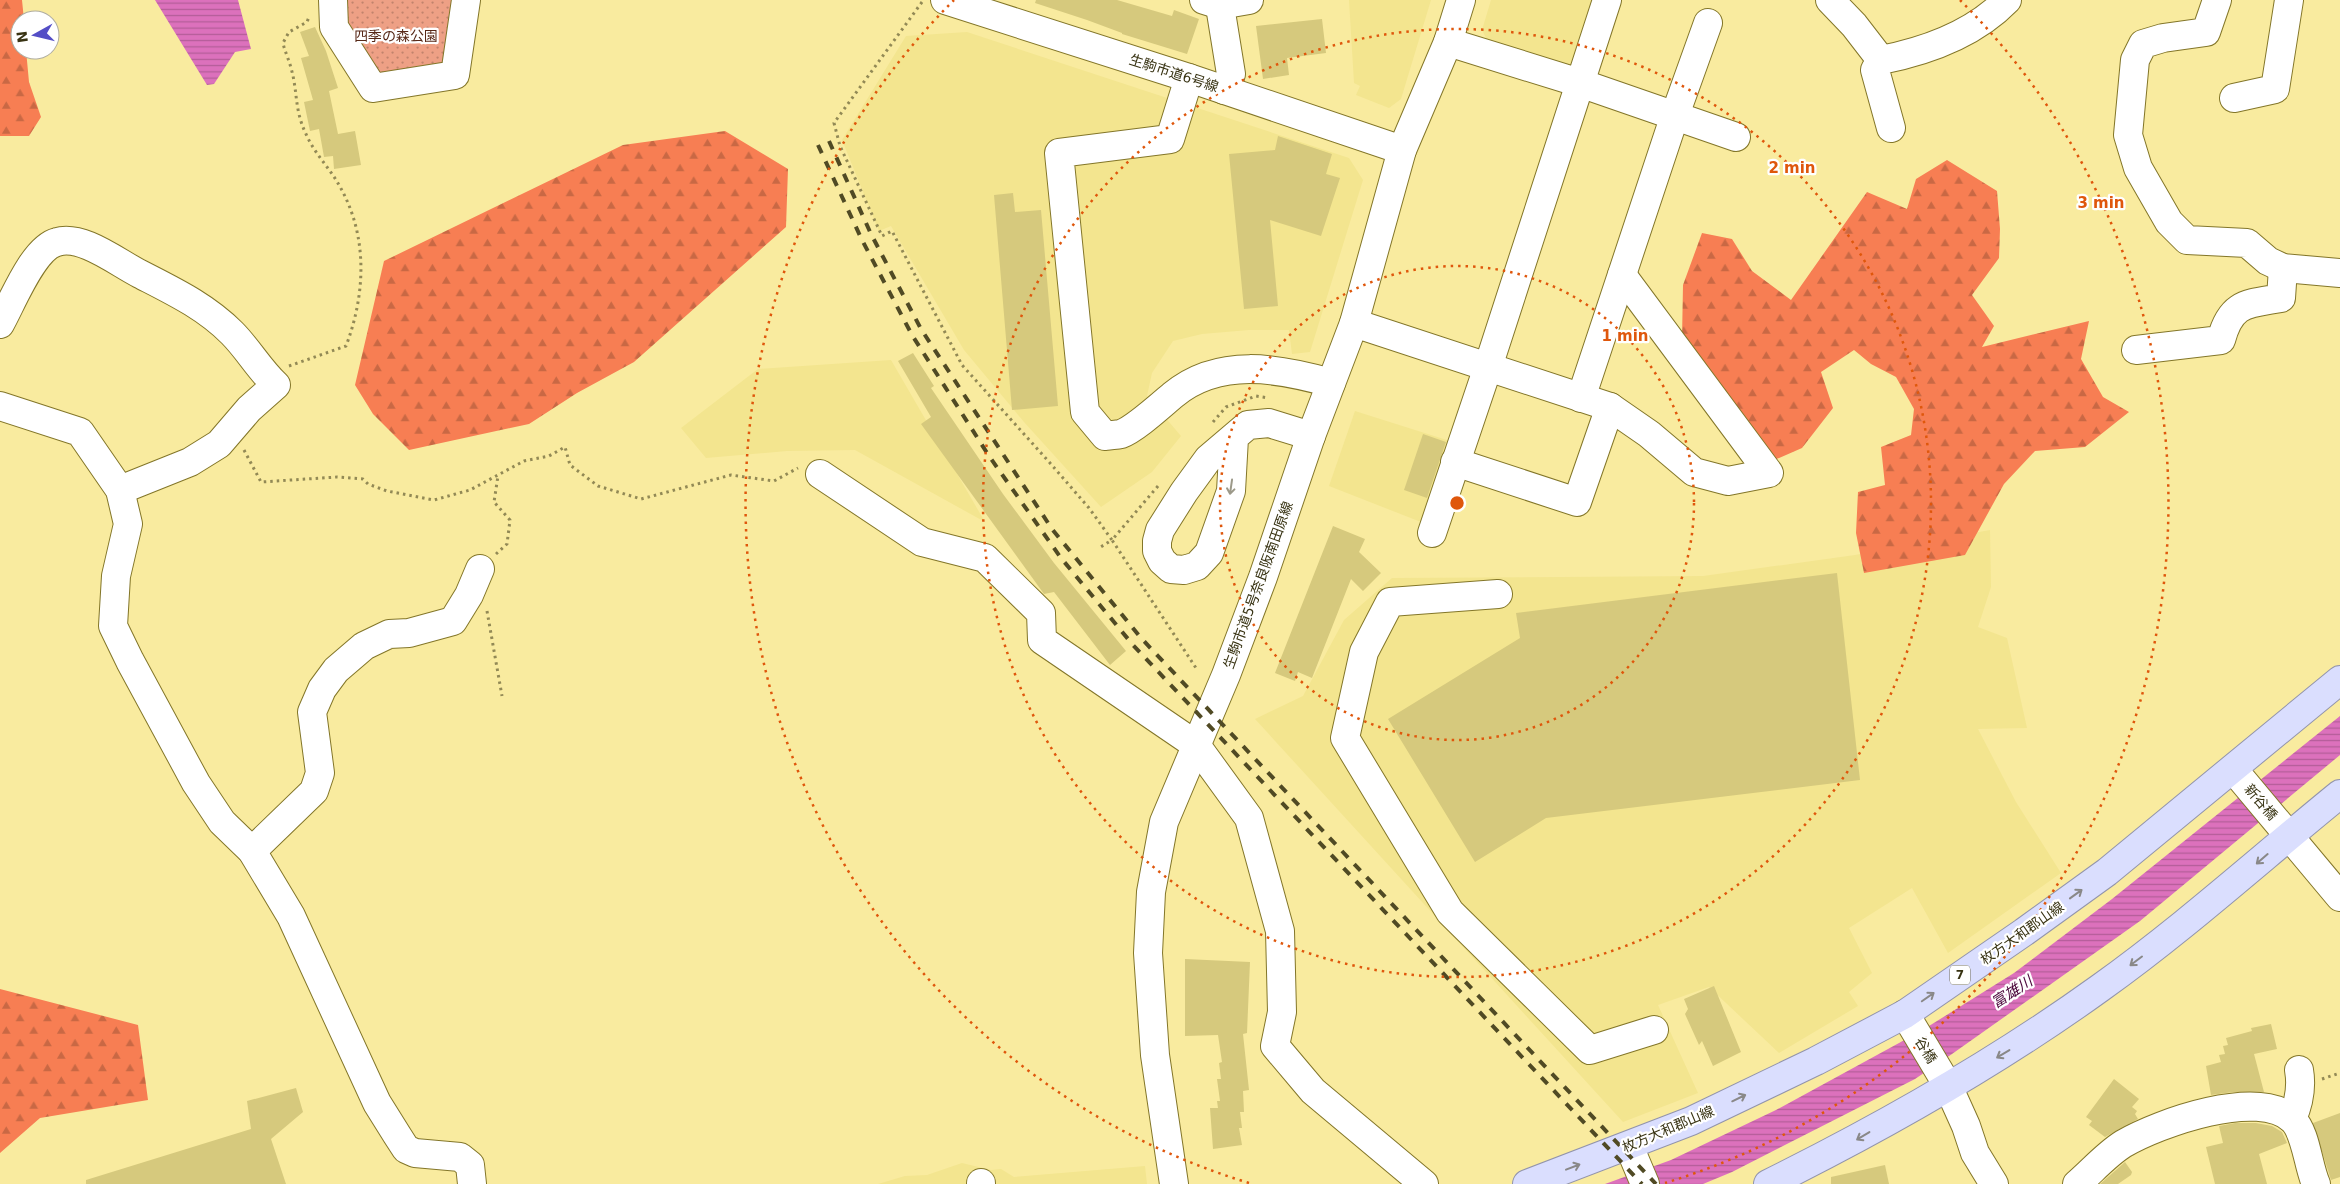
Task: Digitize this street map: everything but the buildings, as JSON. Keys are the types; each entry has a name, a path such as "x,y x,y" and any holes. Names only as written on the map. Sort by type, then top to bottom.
{"main road":[{"name":"枚方大和郡山線","path":"1527,1184 1629,1146 1691,1120 1816,1061 1905,1014 2107,872 2340,680"},
{"path":"1768,1184 1847,1145 1948,1086 2005,1052 2100,988 2205,908 2289,835 2340,794"}],"street":[{"path":"333,0 334,27 373,88 455,75 466,0"},
{"name":"生駒市道6号線","path":"945,0 1189,78 1402,150"},
{"path":"1224,90 1231,74 1214,2 1249,0"},
{"name":"生駒市道5号奈良阪南田原線","path":"1174,1184 1155,1054 1148,944 1151,892 1164,822 1226,675 1263,577 1311,436 1354,323 1402,150 1448,42 1461,0"},
{"path":"1432,533 1607,0"},
{"path":"1830,0 1854,25 1881,60"},
{"path":"1891,128 1875,70 1881,60 1920,52 1960,34 1989,17 2006,0"},
{"path":"2217,0 2206,32 2163,38 2143,44 2135,60 2128,135 2138,168 2169,222 2187,240 2246,243 2268,261 2283,268 2340,273"},
{"path":"2234,98 2275,89 2289,0"},
{"path":"1581,398 1708,23"},
{"path":"1448,42 1580,83 1736,137"},
{"path":"1189,78 1170,139 1059,153 1085,412 1105,436 1122,434 1198,378 1229,370 1266,369 1298,373 1331,383"},
{"path":"0,324 39,253 56,242 72,241 102,252 139,274 171,288 208,312 233,334 276,385 249,409 227,437 190,462 120,490"},
{"path":"2136,350 2222,340 2226,322 2242,305 2281,298 2283,268"},
{"path":"1354,323 1610,407 1650,434 1694,472 1728,481 1769,473 1622,276"},
{"path":"0,406 80,432 120,490 128,524 116,576 113,626 196,783 222,822 252,851 295,923 377,1103 406,1149 415,1153 460,1157 470,1165 472,1184"},
{"path":"1455,462 1578,502 1610,407"},
{"path":"1234,438 1248,425 1258,422 1283,426 1311,436"},
{"path":"820,474 922,542 985,558 1041,613 1042,640 1196,745 1249,818 1280,931 1282,1012 1275,1046 1313,1091 1424,1184"},
{"path":"252,851 314,791 319,782 320,763 312,712 322,689 336,670 364,646 389,634 409,633 453,621 469,596 480,569"},
{"path":"1498,594 1390,602 1364,652 1345,738 1450,912 1590,1050 1654,1030"},
{"name":"新谷橋","path":"2233,769 2289,835 2297,848 2340,896"},
{"name":"谷橋","path":"1905,1014 1948,1086 1966,1126 1975,1154 1994,1184"},
{"path":"2292,1119 2297,1109 2302,1084 2299,1070"},
{"path":"2077,1184 2122,1144 2161,1126 2220,1109 2251,1106 2272,1108 2285,1113 2292,1119 2304,1144 2309,1169 2316,1184"},
{"path":"1629,1146 1645,1184"}],"path":[{"path":"924,0 834,123 840,146 882,236 892,232 962,365 1089,508 1196,668"},
{"path":"265,374 346,346 353,327 360,292 361,244 353,216 340,187 306,136 298,116 292,69 283,43 289,32 307,22 310,15"},
{"path":"227,437 242,443 248,459 261,482 328,477 363,479 368,484 387,491 434,500 470,490 524,462 549,456 565,447 570,465 598,486 641,499 731,475 774,481 804,466 820,474"},
{"path":"1099,548 1112,540"}],"shaded area":[{"path":"1349,0 1431,0 1401,99 1389,108 1356,95 1360,86 1354,83"},
{"path":"1491,0 1598,0 1578,64 1563,69 1488,42 1482,30"},
{"path":"967,32 1349,158 1363,180 1310,352 1292,354 1289,330 1249,330 1202,334 1173,341 1152,373 1147,396 1181,436 1152,472 1101,507 1024,422 964,350 891,226 879,231 842,140 906,36"},
{"path":"891,360 985,522 855,450 787,451 706,458 681,428 758,369"},
{"path":"1355,411 1453,442 1426,524 1329,486"},
{"path":"1990,530 1991,587 1978,627 2007,638 2027,728 1978,729 2016,802 2061,873 1948,953 1912,888 1849,928 1872,973 1849,992 1858,1006 1779,1053 1709,987 1658,1005 1698,1093 1623,1122 1255,719 1303,696 1344,620 1392,578 1703,576 1855,555"},
{"path":"962,1163 991,1170 1001,1169 1014,1177 1145,1166 1147,1184 878,1184 905,1176 927,1175"}],"green space":[{"path":"0,0 22,0 23,10 10,10 10,60 27,60 29,82 41,117 29,136 0,136"},
{"name":"四季の森公園","path":"342,0 455,0 445,66 377,73 344,20"},
{"path":"725,131 788,169 786,227 634,362 577,393 529,424 409,450 373,414 355,385 384,261 623,145"},
{"path":"1947,160 1997,191 2000,229 1999,258 1972,295 1994,326 1982,347 2089,321 2081,359 2103,397 2129,412 2085,447 2035,451 2004,484 1965,555 1864,573 1856,533 1858,492 1885,485 1881,447 1911,435 1914,409 1896,377 1871,364 1854,350 1821,372 1833,408 1802,448 1772,461 1682,339 1683,285 1702,233 1732,239 1752,271 1791,300 1867,192 1907,209 1916,179"},
{"path":"0,989 138,1025 148,1100 40,1118 0,1153"}],"water":[{"path":"155,0 238,0 251,49 235,52 214,84 207,85"},
{"name":"富雄川","path":"2340,716 2340,755 2140,921 1915,1079 1732,1172 1703,1184 1605,1184 1671,1160 1776,1110 1921,1031 2014,973 2112,899"}],"railway":[{"path":"829,141 871,234 921,329 1052,529 1141,638 1656,1184"},
{"path":"818,145 862,240 912,335 989,456 1061,558 1133,645 1642,1184"}]}
